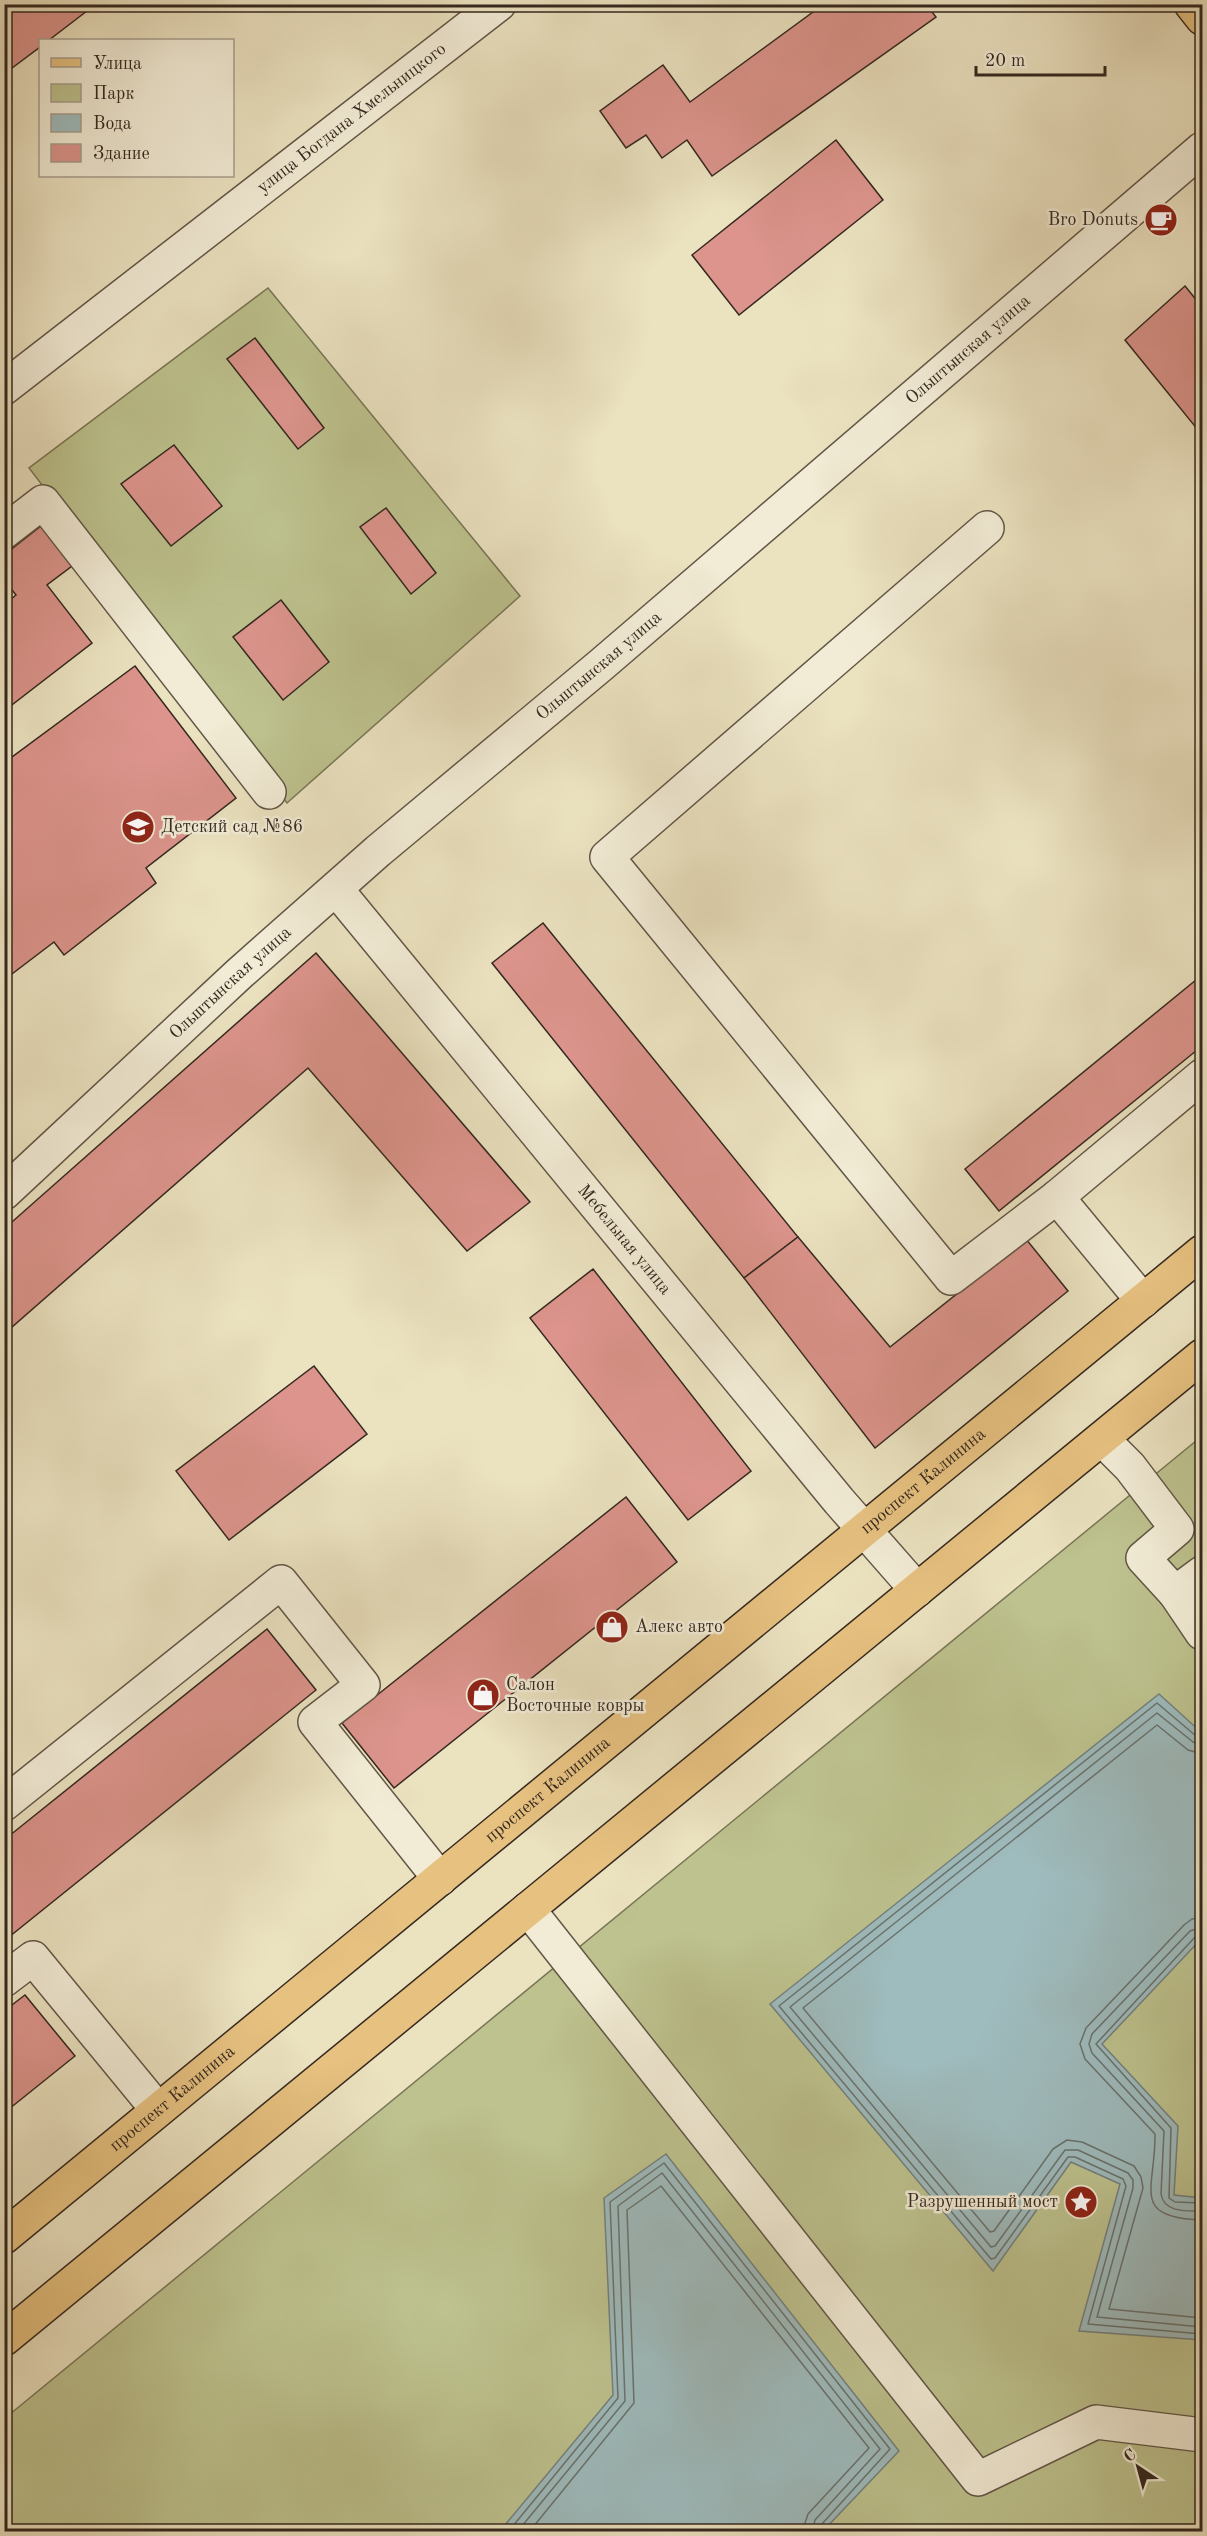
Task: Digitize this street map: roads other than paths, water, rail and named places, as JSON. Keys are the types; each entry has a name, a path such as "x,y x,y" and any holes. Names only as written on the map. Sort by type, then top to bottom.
{"main road":[{"path":"1191,4 1202,18"},
{"path":"1196,4 1202,18"},
{"name":"проспект Калинина","path":"4,2236 1203,1252"},
{"path":"4,2339 1203,1356"}],"street":[{"name":"улица Богдана Хмельницкого","path":"4,388 466,14 499,4"},
{"name":"Ольштынская улица","path":"4,1193 240,973 336,889 610,658 1203,149"},
{"path":"4,532 43,502 269,792"},
{"path":"987,528 607,857 951,1278 1057,1197 1203,1076"},
{"name":"Мебельная улица","path":"336,889 864,1530 917,1590"},
{"path":"1057,1197 1143,1301"},
{"path":"1102,1439 1130,1467 1177,1529 1143,1558 1175,1593 1203,1633"},
{"path":"1175,1593 1203,1573"},
{"path":"4,1804 281,1582 363,1685 315,1722 440,1879"},
{"path":"528,1909 978,2479 1096,2422 1203,2435"},
{"path":"4,1980 33,1958 158,2110"}],"water":[{"path":"1159,1694 1202,1733 1202,1938 1102,2044 1178,2126 1174,2195 1202,2198 1202,2340 1079,2331 1120,2184 1071,2162 993,2271 770,2004"},
{"path":"666,2154 899,2451 823,2531 500,2531 613,2395 604,2198"}],"place":[{"name":"Bro Donuts","path":"1161,220"},
{"name":"Детский сад №86","path":"138,827"},
{"name":"Алекс авто","path":"612,1627"},
{"name":"Салон Восточные ковры","path":"483,1695"},
{"name":"Разрушенный мост","path":"1081,2202"}]}
